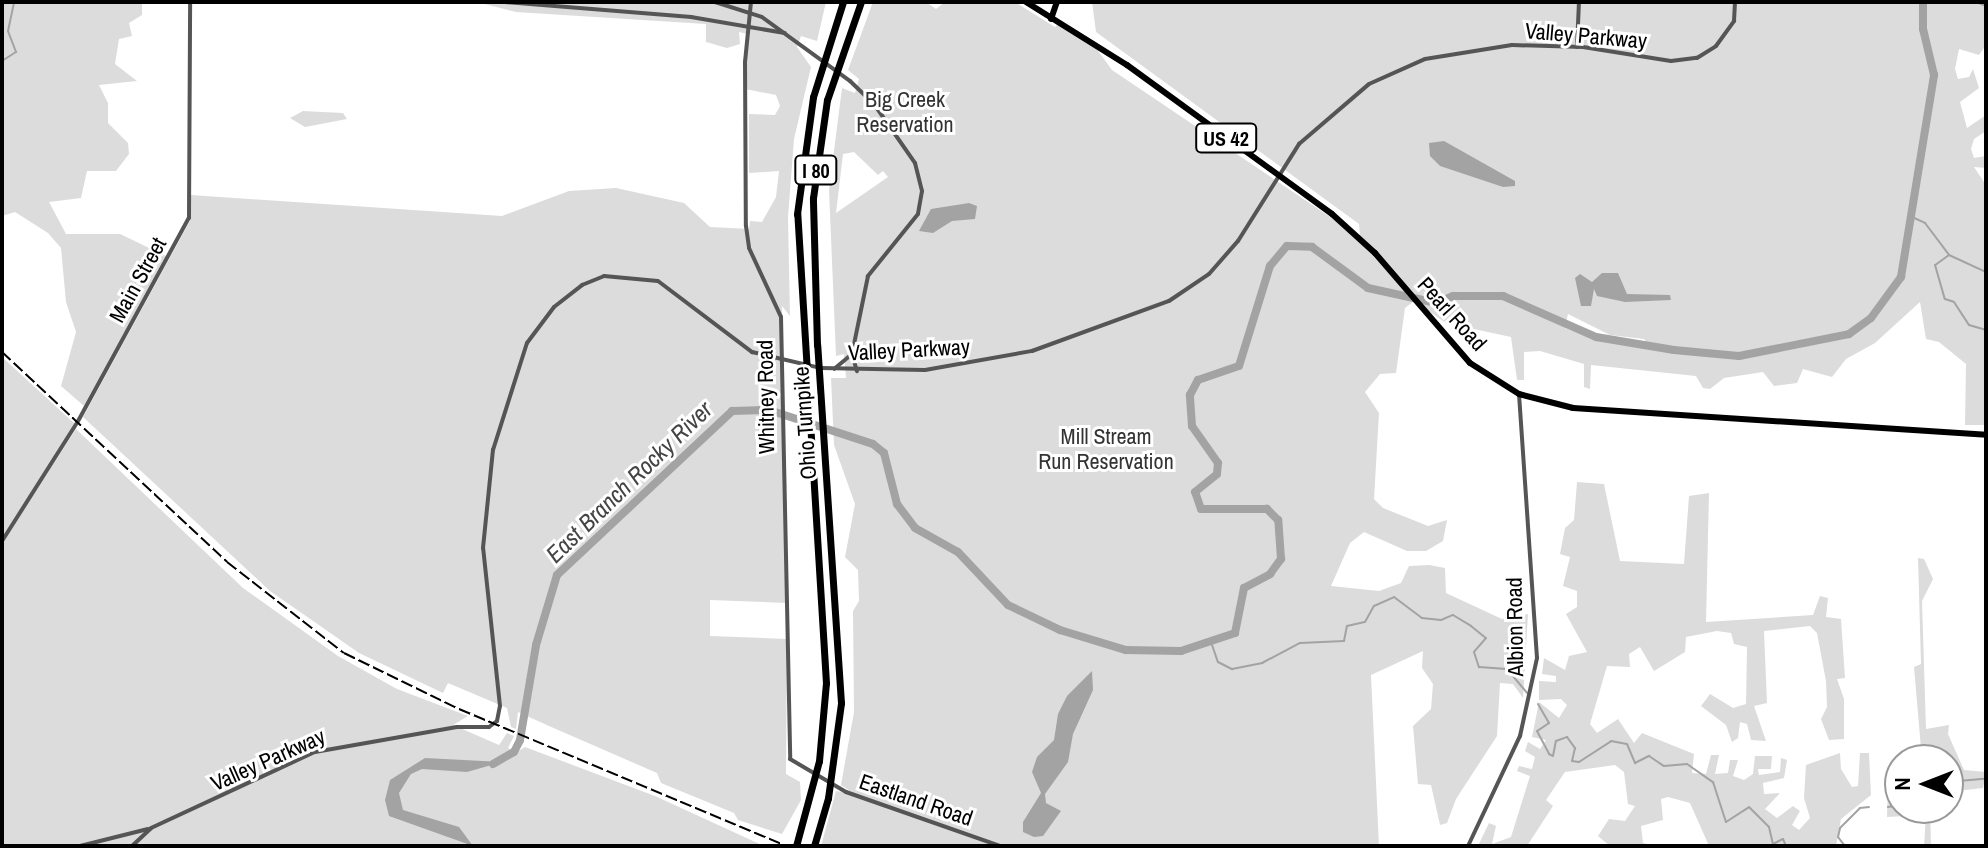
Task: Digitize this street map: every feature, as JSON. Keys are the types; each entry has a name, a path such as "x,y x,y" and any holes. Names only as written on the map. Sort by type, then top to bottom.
{"highway":[{"name":"Ohio Turnpike","path":"796,846 819,761 826,661 806,402 797,214 802,157 813,97 843,2"},
{"name":"Ohio Turnpike","path":"814,846 833,767 840,656 812,245 818,149 842,47 861,2"}],"main road":[{"name":"Pearl Road","path":"1026,2 1127,65 1332,214 1390,271 1470,363 1519,394 1573,408 1986,435"},
{"path":"1051,19 1057,2"}],"street":[{"name":"Main Street","path":"2,541 77,423 189,218 190,2"},
{"path":"505,2 748,25 791,35"},
{"path":"715,2 750,11 791,35 850,81 905,147 922,191 912,225 868,276 852,354 857,372"},
{"name":"Whitney Road","path":"751,2 748,25 746,226 749,248 779,307 790,759 823,781"},
{"path":"1577,47 1579,2"},
{"name":"Valley Parkway","path":"125,835 131,846 151,828 323,750 457,727 489,727 497,721 500,706 484,586 488,480 520,357 540,323 568,294 604,276 658,281 682,294 724,335 752,352 781,361 834,369 857,372 925,370 1004,357 1169,301 1223,260 1277,175 1307,135 1343,102 1369,84 1425,59 1512,45 1577,47 1671,61 1697,58 1716,46 1734,21 1735,2"},
{"path":"834,369 852,354"},
{"name":"Albion Road","path":"1468,846 1520,736 1536,667 1519,394"},
{"name":"Eastland Road","path":"823,781 1000,846"},
{"path":"80,846 151,828"}],"green space":[{"path":"2,2 142,2 142,15 129,23 132,36 119,39 115,64 137,81 99,85 108,103 108,123 128,143 129,154 116,171 87,171 81,198 49,202 66,234 120,234 168,257 84,406 61,386 76,332 66,302 61,248 48,233 15,212 2,216"},
{"path":"477,2 826,2 817,41 801,36 797,47 811,67 794,139 788,217 790,316 782,306 787,603 710,600 710,636 787,639 786,774 800,782 801,800 782,834 738,820 734,813 661,783 657,773 518,712 516,729 511,727 507,708 448,683 443,693 359,653 270,591 83,417 191,219 191,195 502,216 569,191 616,188 684,203 710,227 749,229 750,221 762,222 776,197 779,171 749,173 749,114 775,115 780,106 776,95 745,89 748,34 739,32 740,44 727,48 706,42 706,24 516,12"},
{"name":"Mill Stream Run Reservation","path":"873,2 926,2 936,9 945,2 1015,2 1055,27 1060,22 1090,40 1112,70 1360,237 1359,224 1096,32 1092,2 1986,2 1986,45 1979,55 1959,49 1955,69 1958,79 1969,77 1973,69 1979,88 1960,102 1967,128 1986,115 1986,131 1974,139 1971,149 1974,158 1986,156 1986,168 1974,167 1986,185 1986,425 1965,425 1966,364 1939,342 1926,339 1920,302 1875,343 1846,359 1832,377 1803,369 1797,383 1774,386 1763,372 1724,378 1710,389 1703,388 1696,376 1591,365 1590,389 1584,387 1584,364 1540,351 1524,352 1524,380 1517,380 1511,337 1446,323 1414,301 1405,308 1396,373 1380,374 1365,392 1379,413 1374,499 1383,508 1428,526 1447,520 1443,541 1426,551 1407,551 1364,532 1350,543 1331,586 1379,591 1401,583 1409,566 1429,565 1445,568 1446,593 1502,619 1528,614 1523,698 1513,684 1500,683 1497,736 1456,799 1447,823 1440,825 1431,785 1418,784 1413,726 1431,709 1433,684 1422,668 1423,651 1371,675 1379,846 821,846 836,791 856,795 841,785 854,712 853,611 859,601 858,570 845,557 855,504 834,445 831,378 846,378 844,354 836,356 829,190 842,88 855,93 859,79 848,70","holes":["854,152 878,175 883,171 888,177 836,213 843,154","1568,314 1610,335 1644,339 1651,349 1595,340 1565,328"]},
{"path":"303,111 343,113 347,119 305,127 290,118"},
{"path":"2,357 75,424 2,537"},
{"path":"76,429 243,588 338,656 397,689 468,716 453,725 499,745 507,733 514,736 508,748 517,752 525,747 655,796 764,846 2,846 2,543"},
{"path":"1577,482 1604,484 1620,561 1684,564 1689,496 1709,493 1706,622 1813,615 1820,596 1828,598 1826,617 1841,619 1845,678 1837,679 1844,699 1844,739 1829,740 1821,719 1827,707 1826,681 1817,633 1810,626 1764,631 1767,703 1754,706 1766,741 1751,740 1747,724 1740,722 1738,738 1732,742 1726,725 1701,706 1710,694 1733,708 1746,704 1747,647 1734,644 1731,633 1717,631 1686,637 1685,652 1654,671 1640,647 1629,654 1630,667 1607,666 1590,724 1597,733 1618,719 1634,743 1642,733 1694,754 1692,773 1706,774 1711,755 1719,755 1715,774 1728,773 1730,760 1738,760 1733,776 1744,780 1753,774 1755,756 1772,756 1771,769 1758,769 1759,775 1780,772 1781,758 1787,760 1784,778 1763,783 1764,794 1780,793 1765,809 1777,818 1793,806 1800,811 1792,825 1799,830 1810,818 1804,798 1806,765 1840,753 1841,769 1852,787 1858,786 1860,753 1869,753 1871,795 1841,819 1836,846 1709,846 1690,803 1668,797 1661,799 1663,820 1641,826 1643,843 1656,846 1610,846 1598,836 1609,819 1625,821 1635,806 1628,804 1624,772 1615,765 1565,772 1546,800 1553,806 1527,846 1478,846 1489,823 1496,826 1492,844 1511,837 1530,776 1517,771 1519,766 1532,769 1535,757 1525,751 1528,742 1540,749 1546,740 1532,737 1539,702 1559,718 1567,705 1561,699 1539,700 1539,681 1556,682 1556,676 1542,674 1544,658 1565,670 1569,656 1587,652 1566,614 1577,607 1577,591 1563,586 1570,557 1560,554 1565,528 1574,520"},
{"path":"1918,558 1924,559 1933,579 1922,601 1926,729 1949,725 1948,734 1952,744 1921,744 1914,667 1921,664"},
{"path":"1964,770 1986,772 1983,788 1964,790"},
{"path":"1925,824 1930,824 1931,846 1924,846"}],"shaded area":[{"path":"1444,141 1515,181 1515,186 1503,187 1440,166 1430,156 1429,143"},
{"path":"969,203 977,206 975,219 952,221 933,233 919,231 931,209"},
{"path":"1602,273 1618,273 1627,294 1670,295 1671,300 1625,302 1597,296 1594,289 1591,306 1581,306 1575,278 1580,274 1592,282"},
{"path":"1092,671 1093,690 1073,734 1068,762 1045,794 1046,803 1061,811 1043,836 1034,837 1023,832 1023,822 1041,793 1032,772 1037,757 1054,740 1058,714 1067,696"},
{"path":"425,758 502,762 467,772 422,769 411,774 399,793 403,810 459,827 473,846 389,816 385,800 390,780"}],"waterway":[{"path":"2,61 16,52 8,31 14,2"},
{"name":"East Branch Rocky River","path":"493,764 514,752 520,740 536,645 557,575 732,411 769,410 873,444 884,453 897,504 915,528 958,552 1008,605 1060,630 1126,650 1181,651 1235,633 1244,588 1270,574 1281,559 1278,520 1267,509 1201,509 1195,492 1217,474 1218,463 1192,426 1190,395 1198,380 1239,366 1270,266 1287,246 1312,247 1368,288 1436,303 1453,296 1503,296 1596,337 1674,350 1739,356 1849,334 1871,318 1901,277 1934,75 1923,29 1923,2"},
{"path":"1976,2 1986,6"},
{"path":"1910,216 1925,223 1949,255 1935,265 1945,299 1954,302 1969,325 1986,330"},
{"path":"1949,255 1986,272"},
{"path":"1211,642 1218,662 1232,669 1262,663 1300,643 1344,641 1347,626 1365,622 1374,606 1394,597 1422,618 1441,620 1453,615 1471,626 1486,638 1474,652 1479,667 1507,669 1527,693"},
{"path":"1538,704 1549,723 1537,731 1549,754 1553,756 1556,741 1567,737 1575,748 1572,761 1579,762 1611,741 1627,744 1635,763 1649,756 1664,766 1687,764 1713,782 1726,822 1749,807 1769,827 1773,844 1783,839 1786,846"},
{"path":"1964,781 1984,779"},
{"path":"1845,846 1838,837 1840,828 1860,808 1869,807"}],"railway":[{"path":"2,352 227,562 344,653 459,709 787,846"}],"park label":[{"name":"Big Creek Reservation","path":"905,112"}]}
